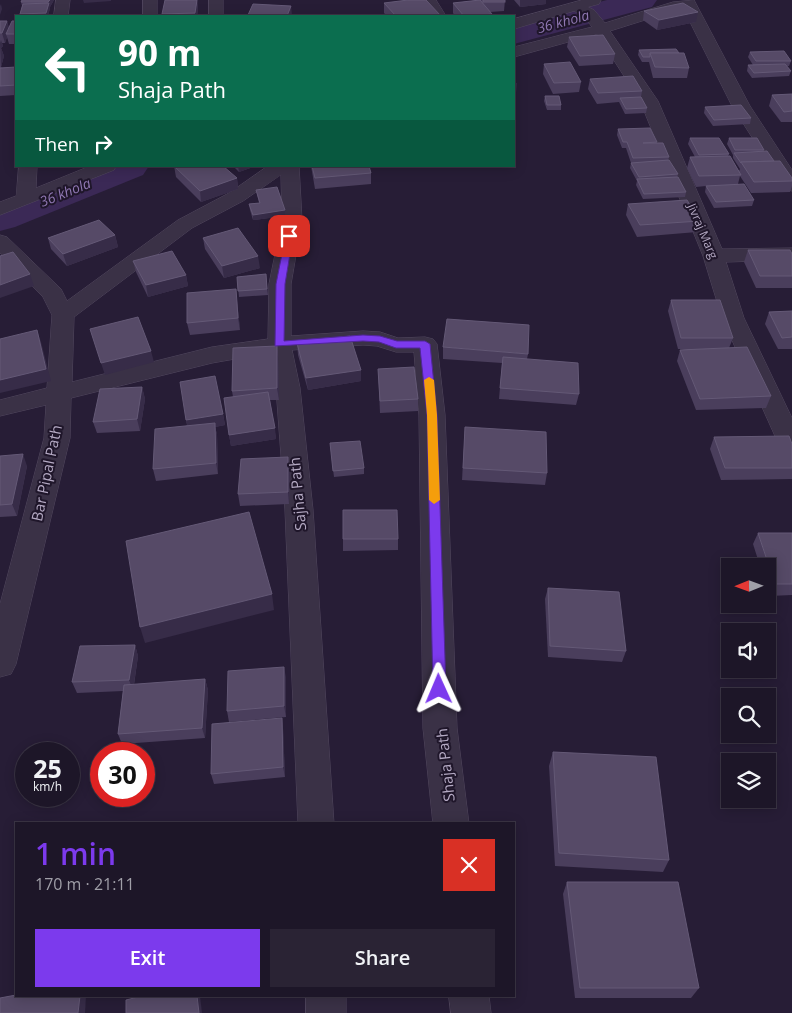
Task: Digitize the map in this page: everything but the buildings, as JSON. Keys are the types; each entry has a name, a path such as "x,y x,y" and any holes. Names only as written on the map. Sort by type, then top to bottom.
{"street":[{"path":"61,15 63,0"},
{"path":"150,0 150,15"},
{"path":"216,0 216,15"},
{"path":"429,0 438,15"},
{"path":"515,24 590,10 634,20 690,1 741,106 792,185"},
{"path":"515,51 590,10"},
{"name":"Jivraj Marg","path":"590,10 649,101 714,256 733,318 792,445"},
{"path":"25,199 28,167"},
{"path":"0,209 105,167"},
{"path":"63,315 185,224 236,197 280,167"},
{"name":"Sajha Path","path":"290,167 292,220 280,284 279,344 288,388 299,510 316,822"},
{"name":"Bar Pipal Path","path":"0,241 53,294 63,315 57,438 0,664"},
{"path":"714,256 792,254"},
{"name":"Shaja Path","path":"279,344 363,338 380,339 396,344 425,344 432,415 440,728 451,822"},
{"path":"0,408 212,355 279,344"},
{"path":"326,997 326,1013"},
{"path":"469,997 471,1013"}],"waterway":[{"name":"36 khola","path":"515,34 641,0"},
{"name":"36 khola","path":"0,218 127,167"}],"slow traffic":[{"path":"429,380 432,415 434,500"}],"route":[{"path":"289,236 280,284 279,344 363,338 380,339 396,344 425,344 432,415 439,689"}]}
